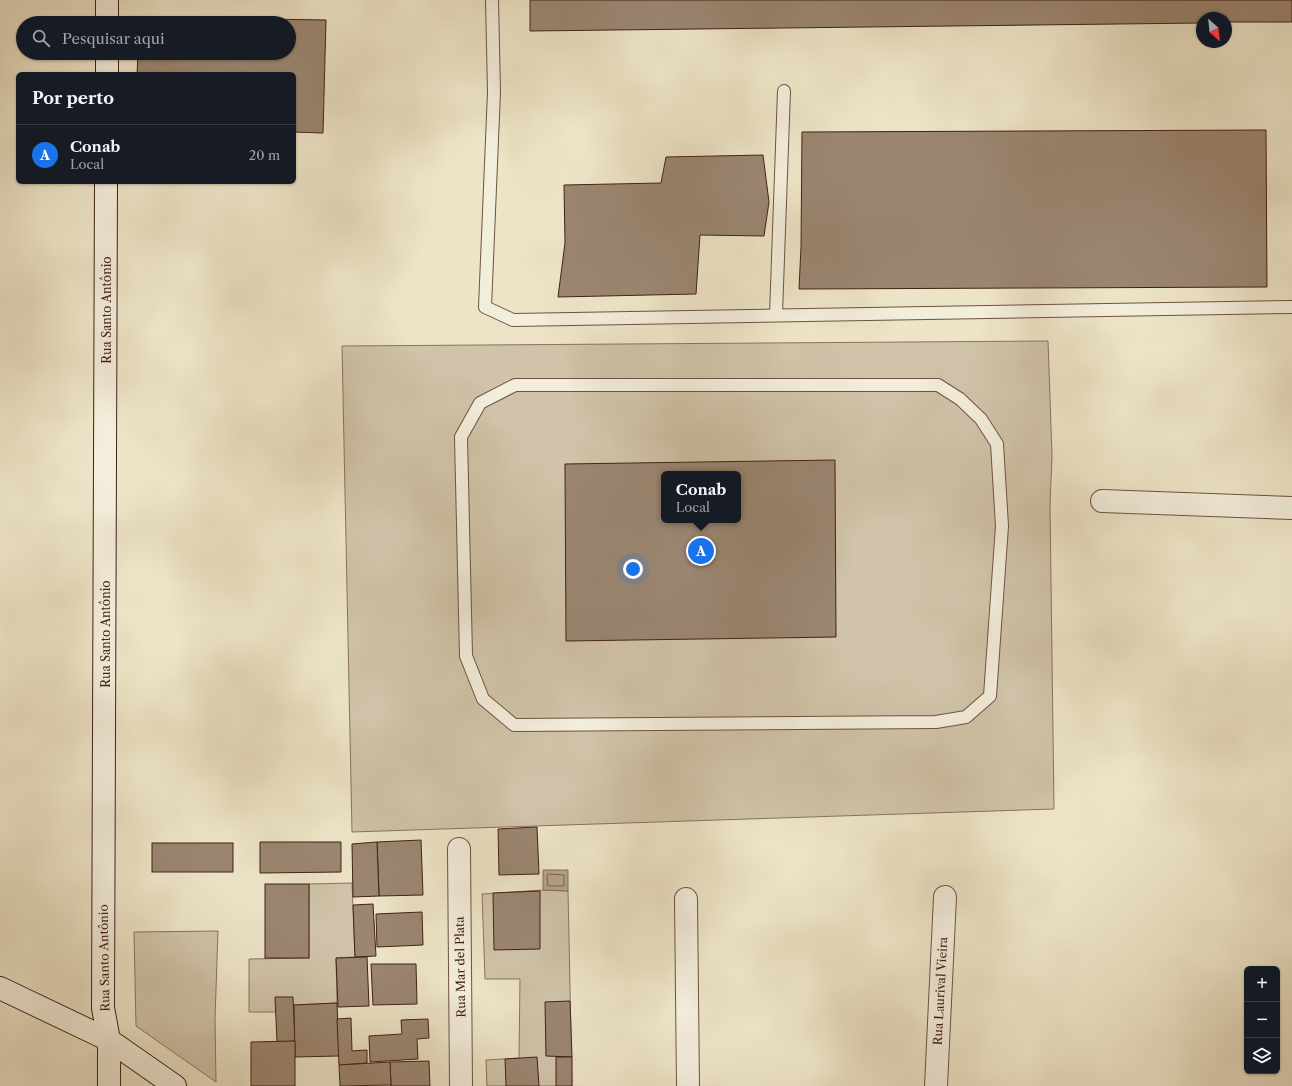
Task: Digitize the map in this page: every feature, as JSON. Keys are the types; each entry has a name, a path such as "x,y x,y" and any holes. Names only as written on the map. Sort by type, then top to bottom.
{"street":[{"path":"107,0 107,16"},
{"path":"107,60 107,72"},
{"name":"Rua Santo Antônio","path":"106,184 103,1008 109,1040 109,1086"},
{"path":"1102,501 1292,508"},
{"name":"Rua Mar del Plata","path":"459,849 461,1086"},
{"name":"Rua Laurival Vieira","path":"936,1086 945,897"},
{"path":"686,899 688,1086"},
{"path":"0,988 109,1040 175,1086"}],"lane":[{"path":"492,0 494,92 485,307 513,320 776,314 1292,307"},
{"path":"776,314 784,91"},
{"path":"515,385 938,385 960,399 982,419 997,444 1002,526 990,696 966,717 936,722 514,725 484,699 466,656 460,437 480,403 515,385"}],"shaded area":[{"path":"1048,341 1052,456 1050,504 1054,809 352,832 342,346"},
{"path":"352,883 355,957 336,958 337,1003 294,1005 294,1012 249,1012 249,959 309,958 309,884"},
{"path":"543,890 568,891 572,1086 487,1086 486,1060 519,1058 520,979 485,979 482,894"},
{"path":"218,931 215,1019 216,1082 136,1026 134,932"}],"water":[{"path":"543,870 568,870 568,891 543,890"}],"building":[{"path":"530,0 1292,0 1292,22 1232,22 1232,12 1196,12 1196,23 530,31"},
{"path":"296,20 326,20 323,133 296,132 296,72 137,72 138,60 296,60"},
{"path":"1266,130 1267,287 799,289 802,132"},
{"path":"763,155 769,202 764,236 700,235 696,294 558,297 565,243 564,185 661,183 666,157"},
{"path":"835,460 836,637 566,641 565,464"},
{"path":"537,827 539,874 499,875 498,829"},
{"path":"421,840 423,895 379,896 377,842"},
{"path":"260,842 341,842 341,872 260,873"},
{"path":"377,842 379,896 353,897 352,844"},
{"path":"152,843 233,843 233,872 152,872"},
{"path":"265,884 309,884 309,958 265,958"},
{"path":"540,891 540,949 494,950 493,893"},
{"path":"373,904 376,956 355,957 353,905"},
{"path":"422,912 423,945 377,947 376,914"},
{"path":"367,957 369,1006 338,1007 336,958"},
{"path":"371,964 416,964 417,1004 373,1005"},
{"path":"275,997 293,997 295,1041 277,1042"},
{"path":"570,1001 572,1057 546,1056 545,1002"},
{"path":"337,1003 339,1056 295,1057 294,1005"},
{"path":"351,1018 352,1051 367,1050 367,1063 339,1065 337,1019"},
{"path":"428,1019 429,1038 417,1039 418,1059 370,1062 369,1036 402,1034 401,1020"},
{"path":"295,1041 295,1086 251,1086 251,1042"},
{"path":"537,1057 539,1086 506,1086 505,1059"},
{"path":"556,1057 572,1057 572,1086 556,1086"},
{"path":"429,1061 430,1086 391,1086 390,1062"},
{"path":"390,1062 391,1085 340,1086 339,1065"}],"place":[{"name":"Conab","path":"701,551"}]}
